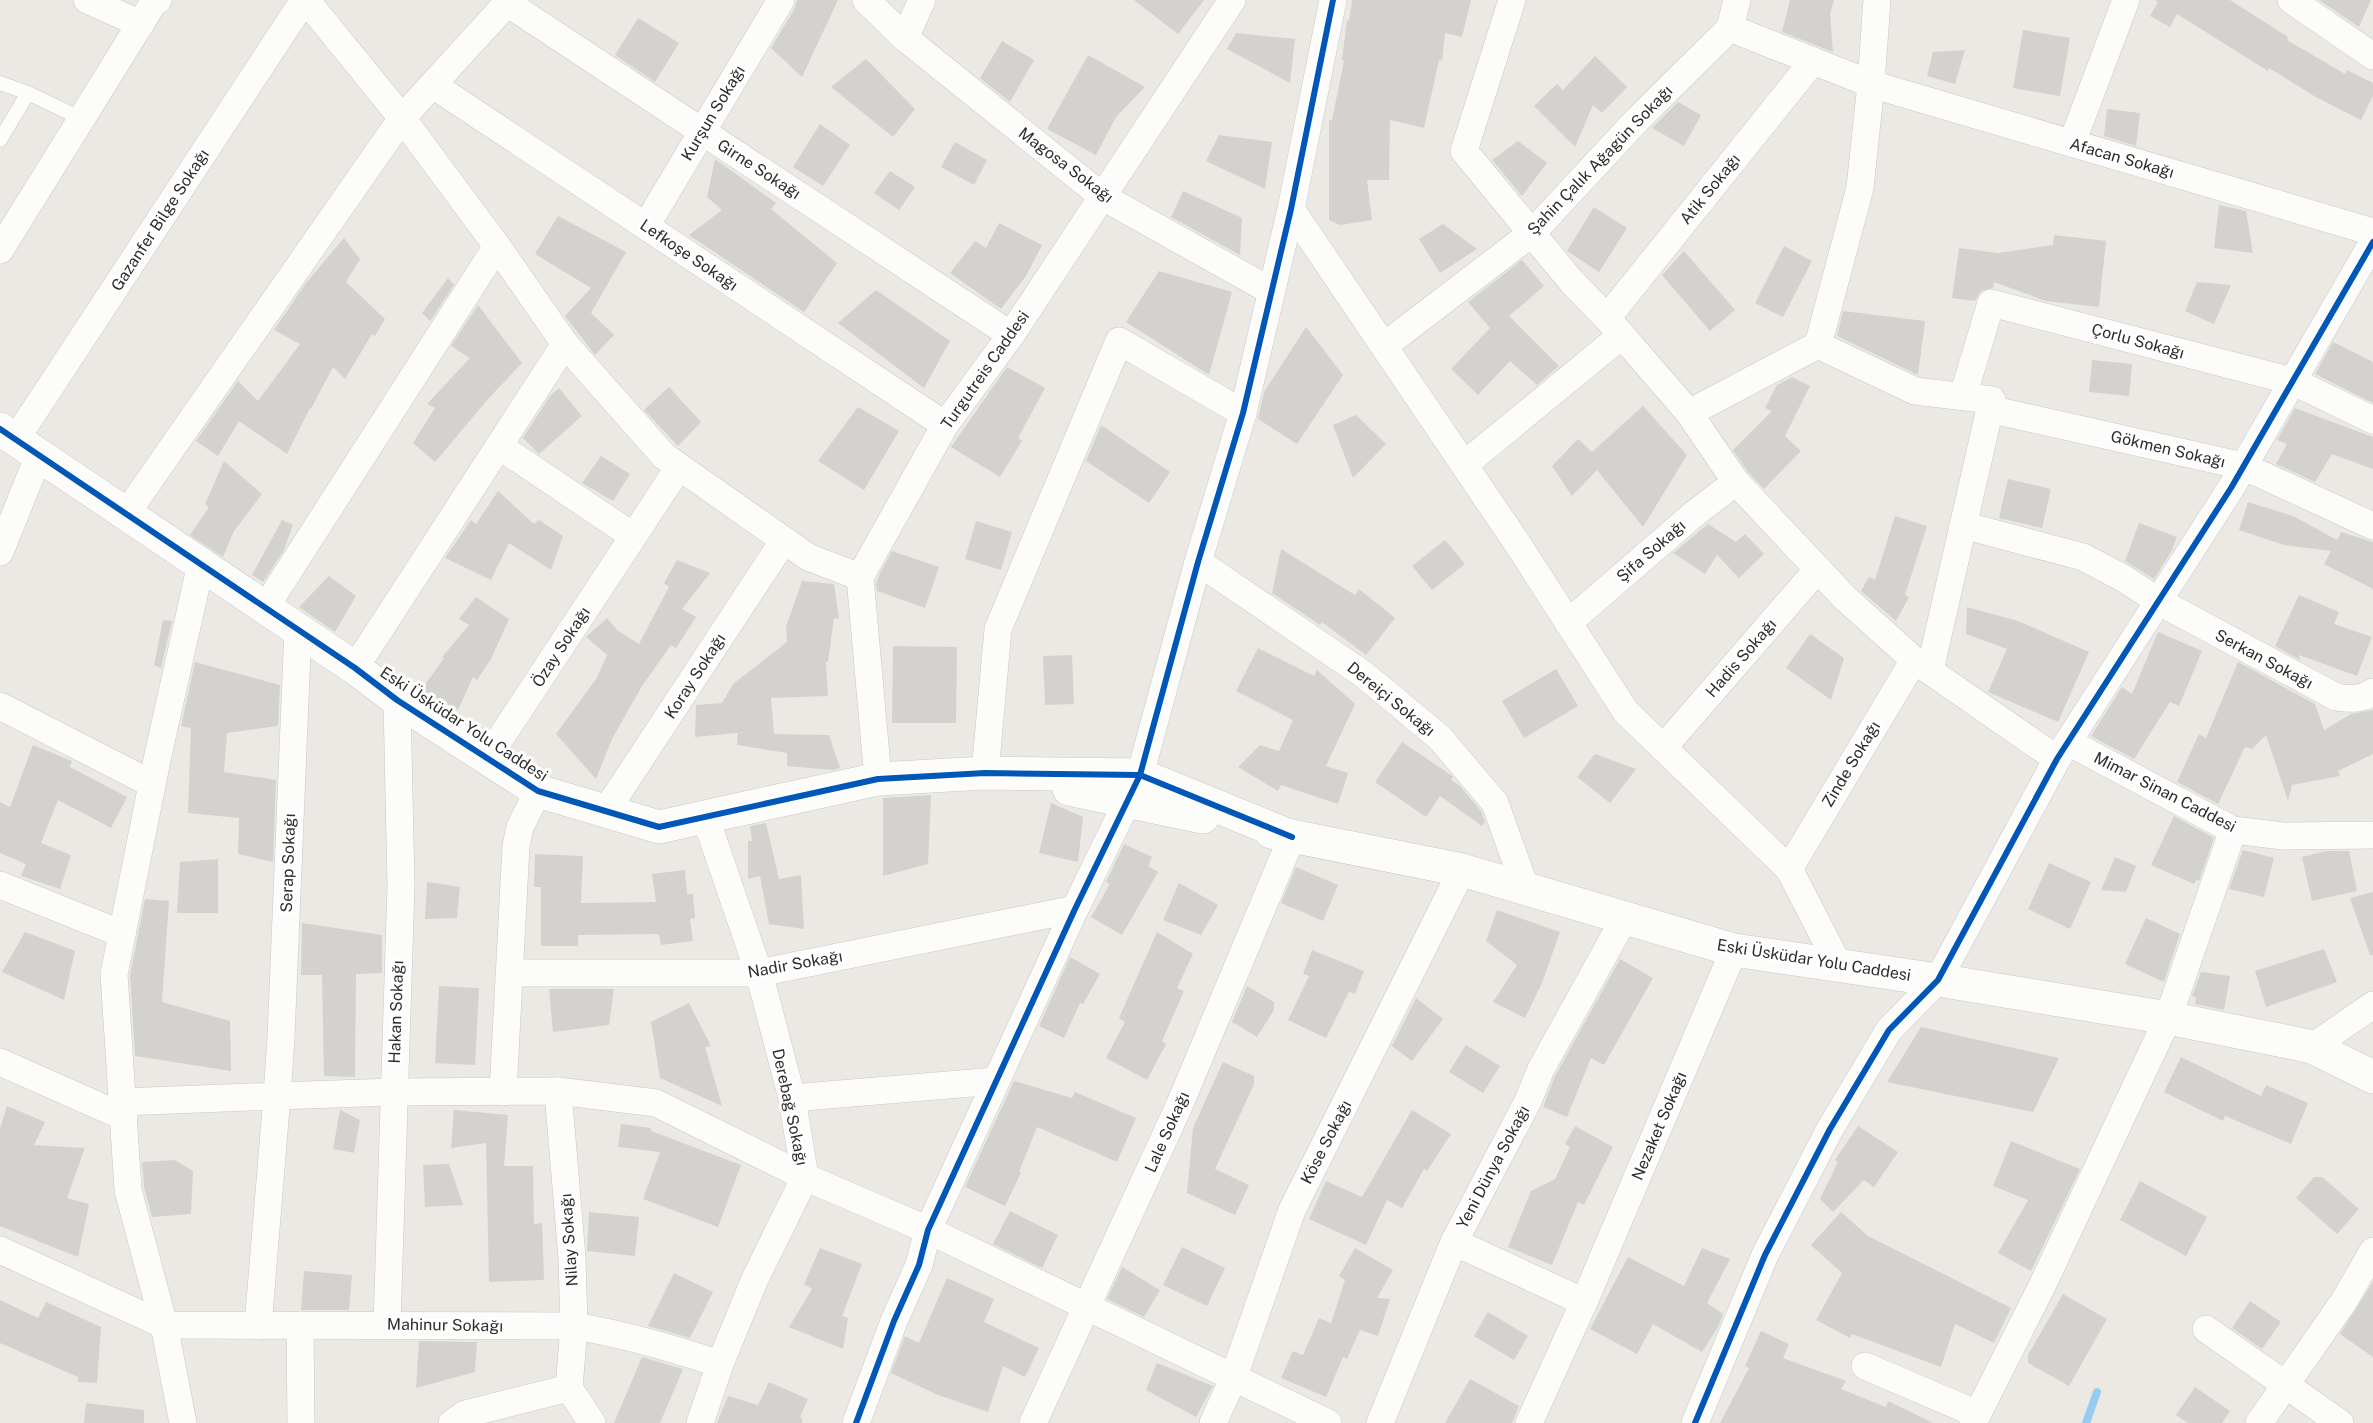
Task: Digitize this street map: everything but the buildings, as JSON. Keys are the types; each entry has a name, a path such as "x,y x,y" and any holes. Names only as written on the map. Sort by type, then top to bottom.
{"street":[{"path":"87,0 141,24"},
{"path":"0,250 158,0"},
{"path":"305,0 402,118 497,246 565,344 664,456 808,557 860,578 878,779"},
{"name":"Gazanfer Bilge Sokağı","path":"0,552 18,441 305,0"},
{"name":"Kurşun Sokağı","path":"645,226 781,0"},
{"name":"Magosa Sokağı","path":"866,0 905,39 1103,197 1271,291"},
{"path":"905,39 921,0"},
{"name":"Turgutreis Caddesi","path":"860,578 945,425 1011,335 1232,0"},
{"path":"856,1423 894,1321 919,1265 928,1230 1075,909 1134,788 1243,413 1291,209 1333,0"},
{"name":"Mimar Sinan Caddesi","path":"1512,0 1464,151 1572,282 1615,326 1689,413 1736,482 1845,598 1922,665 2062,751 2233,830 2283,836 2373,835"},
{"path":"1730,28 1737,0"},
{"path":"1689,413 1818,345 1860,188 1871,84 1876,0"},
{"path":"2072,143 2126,0"},
{"path":"2291,0 2373,56"},
{"path":"126,514 402,118 508,2"},
{"name":"Girne Sokağı","path":"508,2 1011,335"},
{"name":"Şahin Çalık Ağagün Sokağı","path":"1384,346 1532,233 1637,120 1730,28"},
{"name":"Afacan Sokağı","path":"1730,28 1871,84 2373,232"},
{"name":"Atik Sokağı","path":"1464,465 1615,326 1813,61"},
{"name":"Lefkoşe Sokağı","path":"433,85 945,425"},
{"path":"1291,209 1464,465 1626,712 1789,868 1838,964"},
{"path":"1695,1423 1765,1255 1830,1129 1889,1030 1938,980 2062,751 2243,466 2373,242"},
{"path":"266,608 497,246"},
{"name":"Çorlu Sokağı","path":"1963,396 1991,303 2292,381 2373,420"},
{"path":"985,773 998,629 1119,341 1243,413"},
{"path":"355,668 565,344"},
{"path":"1818,345 1915,391 1992,400 1989,409"},
{"name":"Gökmen Sokağı","path":"1989,409 2243,466 2373,526"},
{"name":"Zinde Sokağı","path":"1789,868 1922,665 1963,525 1989,409"},
{"name":"Eski Üsküdar Yolu Caddesi","path":"18,441 298,629 397,700 538,791 659,827 878,779 985,773 1134,788 1292,837 1462,870 1525,887 1624,919 1734,950 1838,964 2168,1018 2312,1047 2373,1077"},
{"path":"499,446 633,536"},
{"name":"Özay Sokağı","path":"488,758 679,467"},
{"name":"Şifa Sokağı","path":"1568,623 1694,514 1736,482"},
{"name":"Serkan Sokağı","path":"1963,525 2083,557 2123,578 2158,601 2336,697 2350,699 2365,697 2373,692"},
{"name":"Koray Sokağı","path":"606,811 784,540"},
{"name":"Dereiçi Sokağı","path":"1198,562 1363,674 1440,738 1495,803 1525,887"},
{"path":"183,1423 164,1325 128,1190 114,974 152,784 201,564"},
{"name":"Hadis Sokağı","path":"1663,748 1818,569"},
{"name":"Serap Sokağı","path":"258,1326 281,1037 298,629"},
{"name":"Hakan Sokağı","path":"387,1324 401,886 397,700"},
{"path":"0,706 152,784"},
{"path":"503,1092 516,846 524,818 538,791"},
{"name":"Derebağ Sokağı","path":"700,1423 720,1364 754,1281 805,1177 792,1098 759,974 705,816"},
{"path":"1864,1366 1975,1419 2042,1286 2168,1018 2233,830"},
{"name":"Lale Sokağı","path":"1034,1423 1179,1106 1292,837"},
{"name":"Köse Sokağı","path":"1213,1423 1233,1379 1292,1210 1462,870"},
{"path":"0,885 122,934"},
{"name":"Nadir Sokağı","path":"510,973 759,974 1075,909"},
{"name":"Yeni Dünya Sokağı","path":"1380,1423 1454,1242 1528,1101 1541,1069 1624,919"},
{"name":"Nezaket Sokağı","path":"1529,1423 1584,1302 1734,950"},
{"path":"2312,1047 2373,1005"},
{"path":"0,1062 123,1109 277,1096 393,1092 558,1091 656,1102 805,1177 928,1230 1328,1423"},
{"path":"792,1098 996,1081"},
{"name":"Nilay Sokağı","path":"558,1091 572,1258 574,1326 569,1388"},
{"path":"1454,1242 1584,1302"},
{"path":"0,1250 164,1325"},
{"path":"2259,1423 2344,1301 2373,1251"},
{"name":"Mahinur Sokağı","path":"164,1325 574,1326 613,1332 720,1364"},
{"path":"300,1325 301,1423"},
{"path":"2206,1329 2340,1423"},
{"path":"452,1423 465,1414 486,1416 569,1388 592,1423"}],"lane":[{"path":"0,83 28,93 82,119"},
{"path":"0,140 28,93"}],"waterway":[{"path":"2086,1423 2097,1392"}],"cycle path":[{"path":"856,1423 894,1321 919,1265 928,1230 1075,909 1140,775 1198,562 1243,413 1291,209 1333,0"},
{"path":"1695,1423 1765,1255 1830,1129 1889,1030 1938,980 2057,759 2231,488 2373,242"},
{"path":"0,429 355,668 397,700 538,791 659,827 878,779 985,773 1140,775 1292,837"}]}
